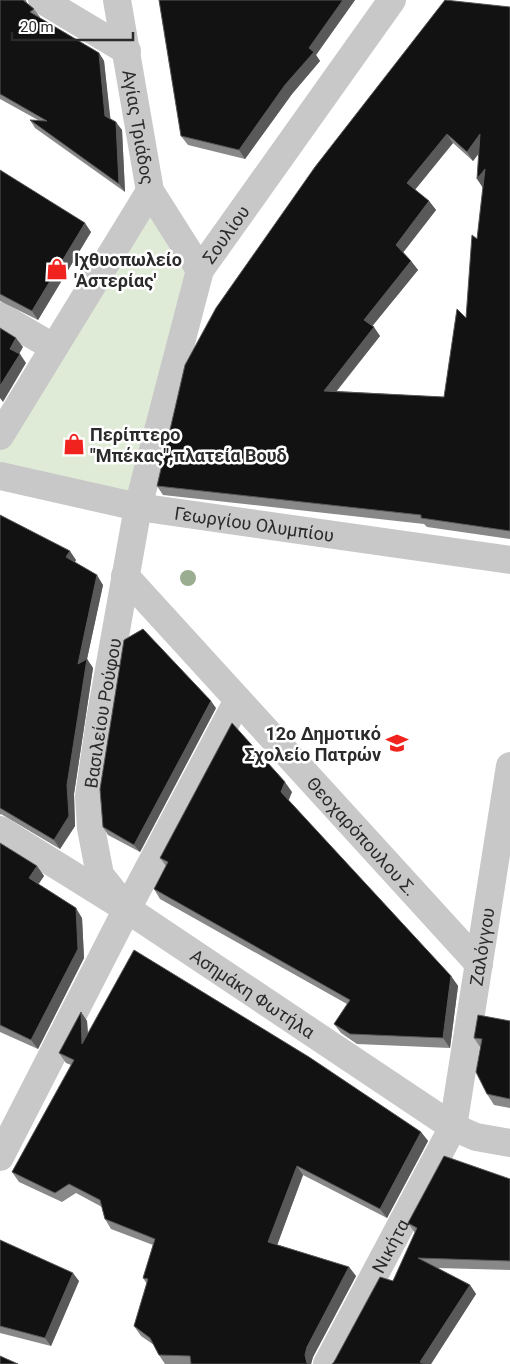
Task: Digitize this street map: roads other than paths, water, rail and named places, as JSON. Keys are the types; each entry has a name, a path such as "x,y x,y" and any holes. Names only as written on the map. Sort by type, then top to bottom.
{"street":[{"path":"42,0 127,51"},
{"name":"Αγίας Τριάδος","path":"117,0 150,190 200,270"},
{"name":"Σουλίου","path":"138,507 200,270 392,0"},
{"path":"0,436 150,190"},
{"path":"0,316 53,347"},
{"name":"Γεωργίου Ολυμπίου","path":"0,476 138,507 510,560"},
{"name":"Βασιλείου Ρούφου","path":"126,909 100,875 91,828 89,796 100,720 138,507"},
{"name":"Θεοχαρόπουλου Σ.","path":"125,576 479,964"},
{"path":"0,1157 126,909 238,700"},
{"name":"Ζαλόγγου","path":"453,1127 510,766"},
{"name":"Ασημάκη Φωτήλα","path":"0,830 126,909 453,1127 476,1137 510,1143"},
{"name":"Νικήτα","path":"327,1364 453,1127"}],"place":[{"name":"Ιχθυοπωλείο 'Αστερίας'","path":"57,269"},
{"name":"Περίπτερο \"Μπέκας\",πλατεία Βουδ","path":"74,444"},
{"name":"12ο Δημοτικό Σχολείο Πατρών","path":"397,743"}]}
